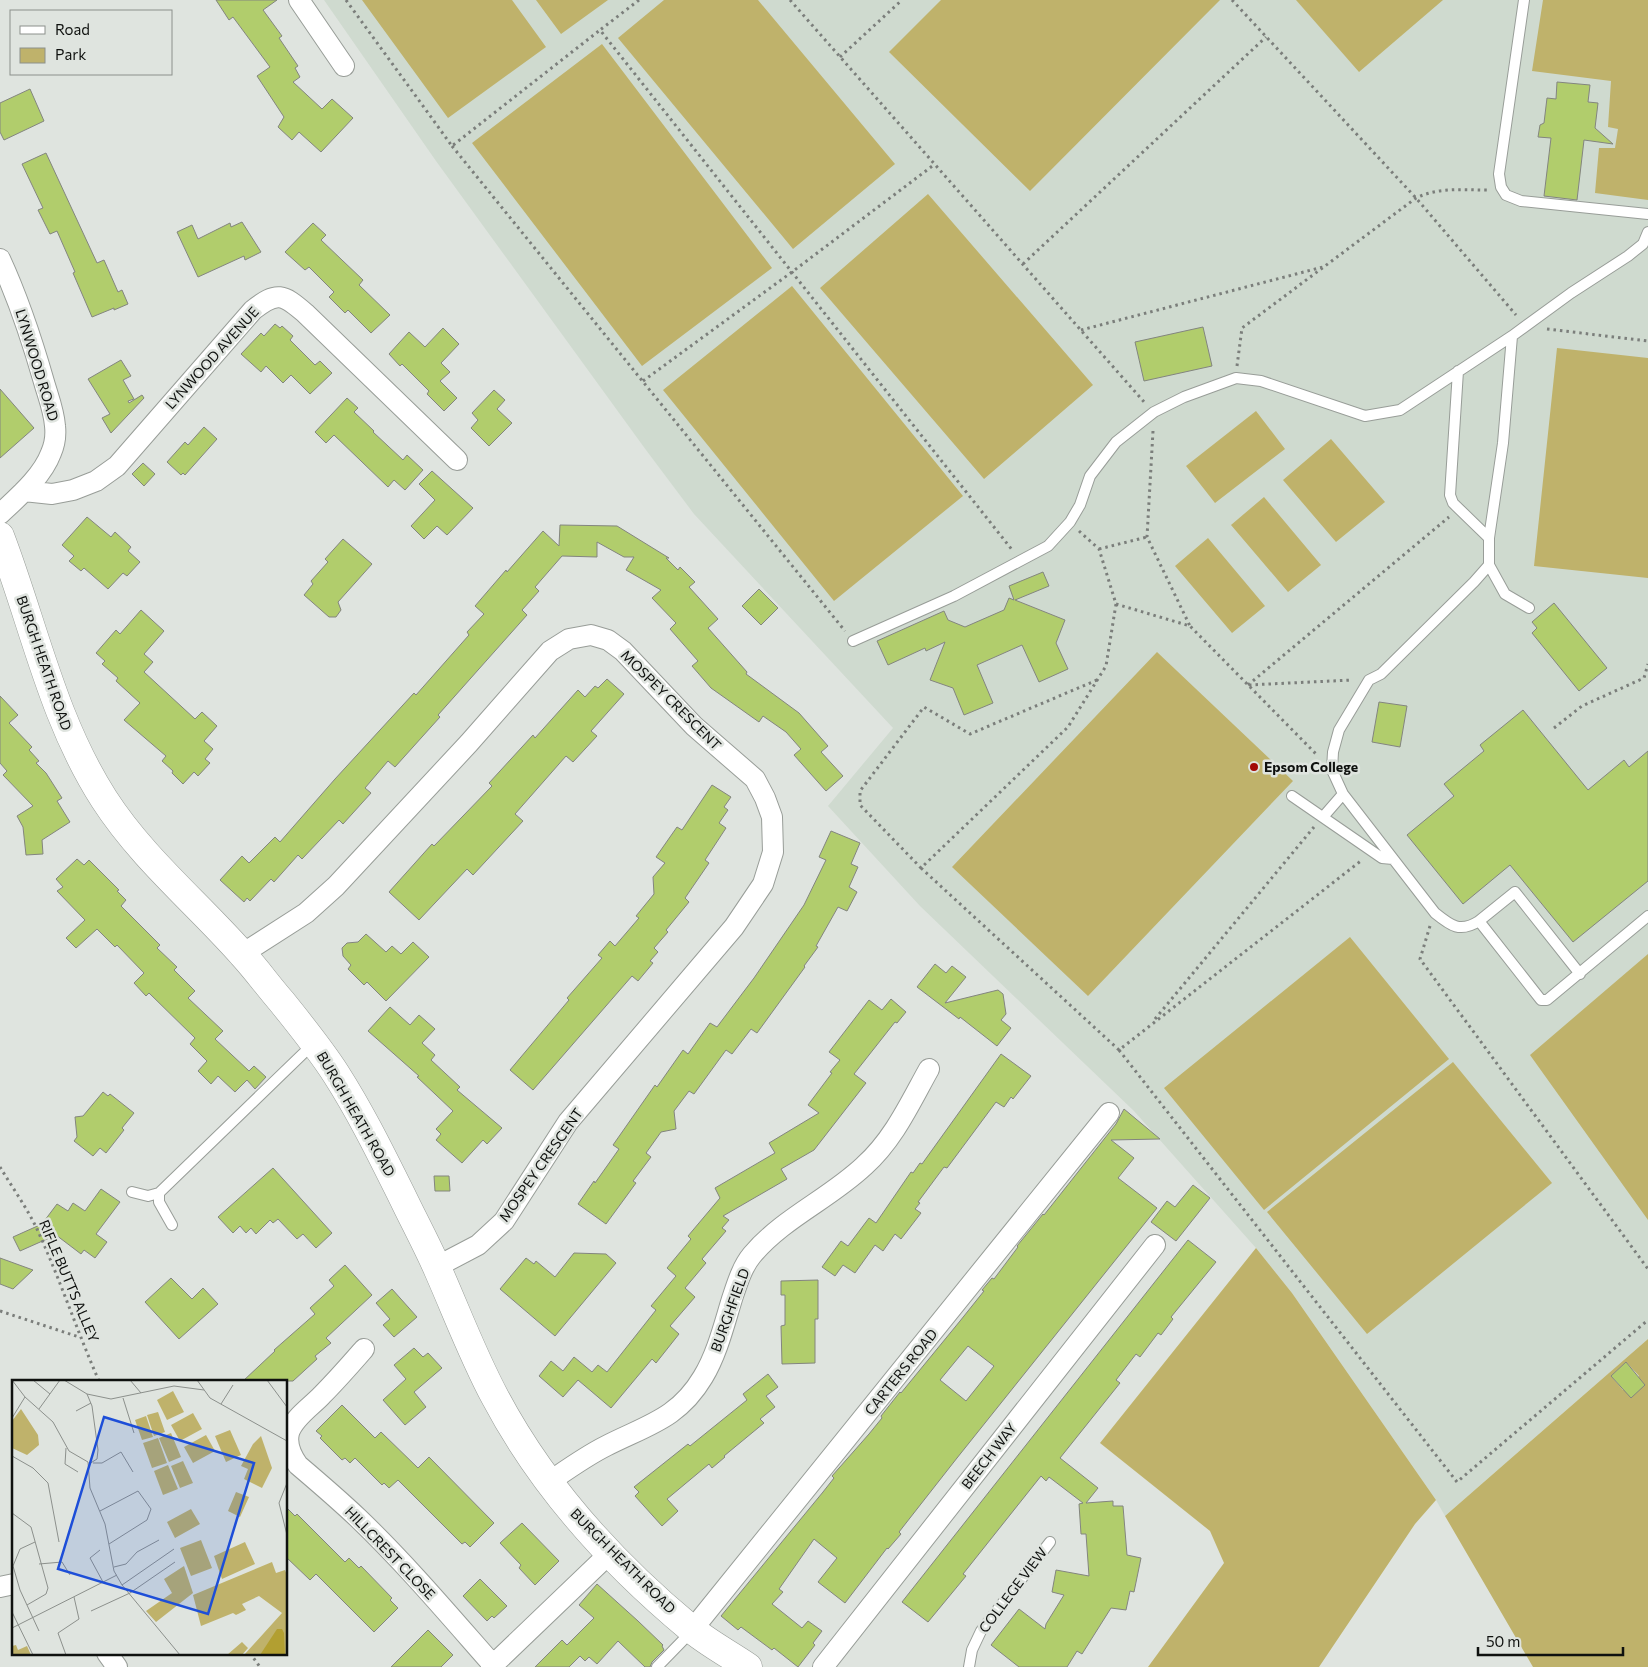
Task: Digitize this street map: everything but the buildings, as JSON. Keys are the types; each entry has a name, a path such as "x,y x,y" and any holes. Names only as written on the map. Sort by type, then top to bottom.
{"main road":[{"name":"BURGH HEATH ROAD","path":"0,536 13,570 32,635 54,699 78,755 106,802 153,862 242,954 314,1043 337,1075 378,1148 436,1267 483,1374 508,1421 549,1482 575,1515 610,1553 692,1630 748,1667"}],"street":[{"path":"299,0 344,66"},
{"name":"LYNWOOD ROAD","path":"0,259 36,352 55,426 55,439 51,454 24,491 0,514"},
{"name":"LYNWOOD AVENUE","path":"24,491 52,494 73,490 96,481 117,466 252,310 264,301 273,298 290,300 305,313 456,460"},
{"name":"MOSPEY CRESCENT","path":"242,954 300,916 336,886 469,744 550,651 569,639 590,635 608,640 623,651 694,726 755,779 765,798 772,818 773,852 763,884 749,906 734,927 568,1122 504,1222 478,1245 436,1267"},
{"name":"BURGHFIELD","path":"549,1482 587,1456 655,1424 676,1411 703,1378 713,1357 738,1281 750,1257 766,1239 785,1223 842,1185 883,1147 895,1130 929,1069"},
{"name":"CARTERS ROAD","path":"692,1630 1109,1113"},
{"name":"BEECH WAY","path":"823,1667 1155,1245"},
{"name":"HILLCREST CLOSE","path":"288,1438 289,1431 296,1421 321,1397 364,1349"},
{"name":"HILLCREST CLOSE","path":"288,1447 291,1456 298,1465 357,1517 391,1551 492,1666"},
{"path":"492,1666 610,1553"},
{"path":"108,1654 117,1667"}],"lane":[{"path":"1524,0 1499,174 1503,191 1506,195 1521,201 1648,214"},
{"path":"853,641 954,596 1048,546 1070,522 1080,505 1090,476 1102,459 1116,442 1154,412 1184,397 1236,378 1261,381 1365,416 1400,410 1628,256 1643,244 1648,232"},
{"path":"1512,336 1503,443 1489,538 1488,565 1505,594 1529,608"},
{"path":"1458,371 1450,495 1453,503 1489,538"},
{"path":"1488,565 1474,582 1381,674 1370,680 1339,730 1333,752 1332,770 1343,794 1435,913 1449,924 1469,927 1515,892 1580,974"},
{"path":"1323,817 1343,794"},
{"path":"1292,796 1382,858 1393,859"},
{"path":"1479,921 1541,1000 1548,1000 1648,916"},
{"path":"132,1192 148,1196 159,1193 314,1043"},
{"path":"159,1193 159,1202 172,1225"},
{"name":"COLLEGE VIEW","path":"969,1667 972,1650 981,1631 1050,1542"},
{"path":"656,1667 692,1630"}],"path":[{"path":"346,0 452,146 853,641"},
{"path":"452,146 639,0"},
{"path":"790,0 1154,412 1147,537 1190,626 1332,770"},
{"path":"840,57 902,0"},
{"path":"1232,0 1416,198 1526,326 1648,341"},
{"path":"600,30 1021,561"},
{"path":"1023,264 1266,37"},
{"path":"643,381 935,164"},
{"path":"1236,378 1242,328 1416,198 1430,192 1448,189 1503,191"},
{"path":"1081,330 1324,266"},
{"path":"1248,685 1459,509"},
{"path":"921,868 1068,728 1106,666 1116,604 1099,549 1070,522"},
{"path":"1099,549 1147,537"},
{"path":"1116,604 1190,626"},
{"path":"1554,728 1582,706 1646,678 1648,664"},
{"path":"1097,680 970,734 924,707 860,791 860,805 921,868 1119,1050 1457,1482 1648,1320"},
{"path":"1248,685 1370,680"},
{"path":"1150,1025 1323,817"},
{"path":"1119,1050 1382,844"},
{"path":"1435,913 1420,959 1648,1269"},
{"name":"RIFLE BUTTS ALLEY","path":"0,1167 36,1227 99,1380"},
{"path":"0,1311 80,1337"},
{"path":"251,1654 260,1667"}],"shaded area":[{"name":"Epsom College","path":"324,0 1648,0 1648,1339 1445,1516 1436,1500 1292,1293 1256,1248 1134,1111 920,906 828,806 893,728 694,514 436,161"}],"green space":[{"path":"362,0 512,0 546,47 448,118"},
{"path":"536,0 608,0 561,34"},
{"path":"664,0 758,0 895,164 793,249 618,38"},
{"path":"941,0 1220,0 1030,191 889,52"},
{"path":"1296,0 1443,0 1359,72"},
{"path":"1543,0 1648,0 1648,200 1595,193 1599,148 1615,148 1618,129 1608,127 1611,81 1532,71"},
{"path":"602,44 772,268 642,366 472,143"},
{"path":"928,194 1093,385 984,479 820,288"},
{"path":"792,286 963,496 834,601 663,390"},
{"path":"1557,348 1648,358 1648,578 1534,566"},
{"path":"1256,411 1285,449 1215,503 1186,466"},
{"path":"1331,439 1385,502 1336,542 1283,480"},
{"path":"1264,497 1321,565 1288,592 1231,525"},
{"path":"1208,538 1265,606 1232,633 1175,566"},
{"path":"1157,652 1293,781 1088,996 952,867"},
{"path":"1350,937 1449,1059 1264,1210 1164,1088"},
{"path":"1648,954 1648,1220 1530,1055"},
{"path":"1453,1062 1552,1183 1367,1334 1267,1212"},
{"path":"1256,1248 1292,1293 1436,1500 1415,1524 1319,1667 1148,1667 1224,1563 1210,1531 1100,1443"},
{"path":"1648,1339 1648,1667 1533,1667 1445,1516","holes":["1626,1362 1639,1376 1623,1390 1611,1376"]}],"place":[{"name":"Epsom College","path":"1254,767"}]}
